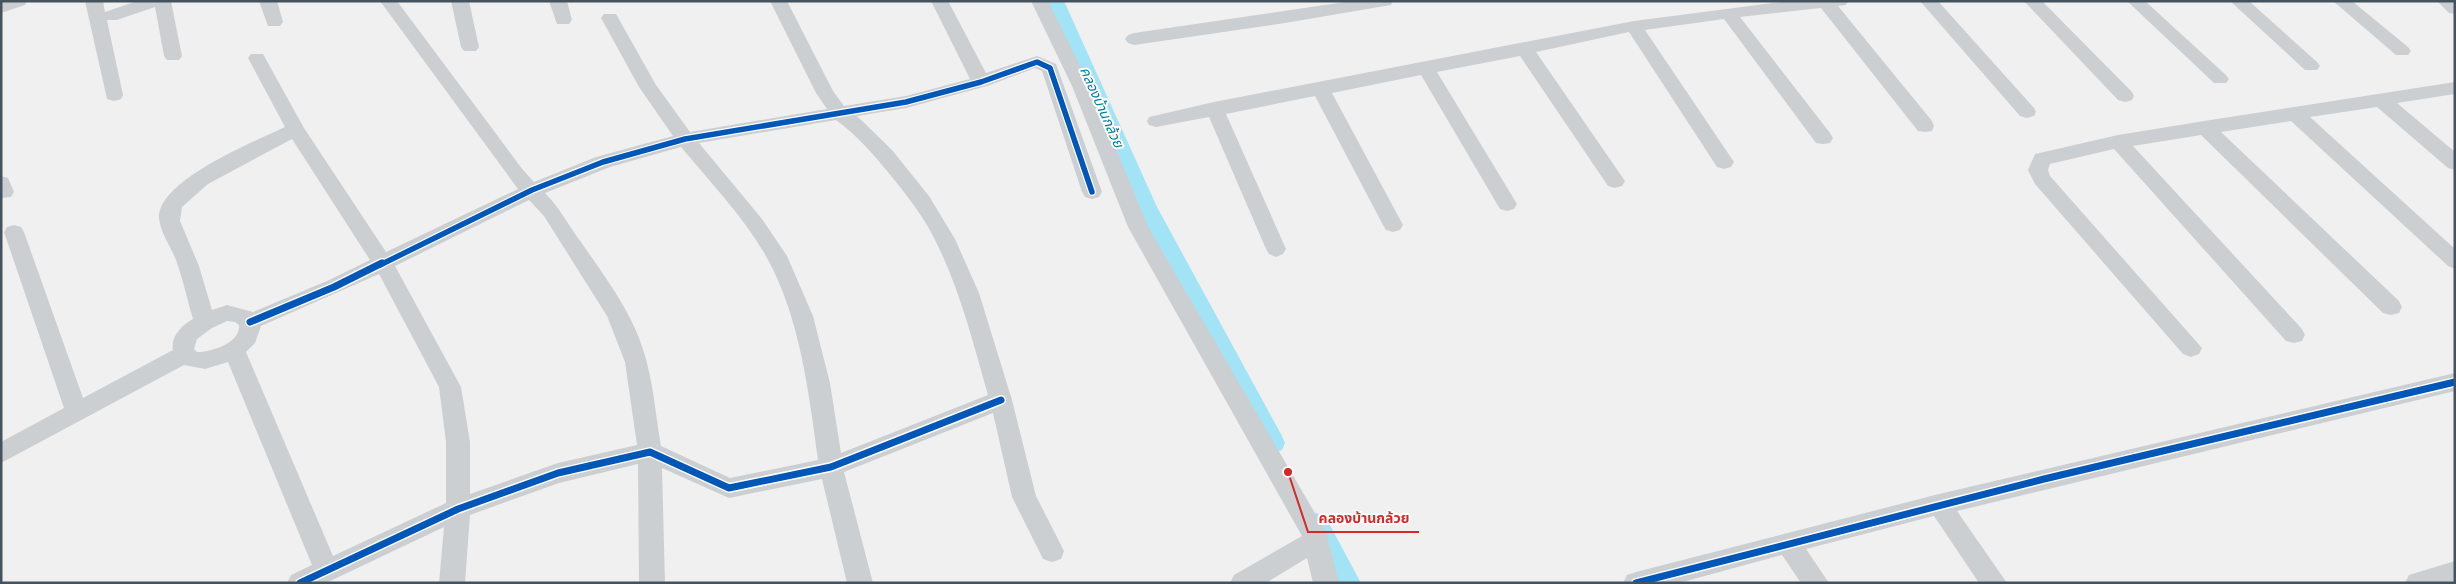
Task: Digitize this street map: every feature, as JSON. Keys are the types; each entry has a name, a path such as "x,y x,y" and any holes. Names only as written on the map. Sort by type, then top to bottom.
{"street":[{"path":"1,8 19,1"},
{"path":"94,1 114,94"},
{"path":"110,16 155,1"},
{"path":"162,1 173,56"},
{"path":"268,1 274,22"},
{"path":"388,1 504,159 551,212 572,246 601,284 618,315 636,362 650,452 652,583"},
{"path":"460,1 470,47"},
{"path":"558,1 564,20"},
{"path":"778,1 825,93 838,113 857,126 885,155 922,201 945,239 968,293 1001,400 1024,497 1052,551"},
{"path":"938,1 981,82"},
{"path":"1039,1 1081,86 1138,227 1317,540 1322,573 1326,583"},
{"path":"1134,39 1385,1"},
{"path":"1928,1 2027,112"},
{"path":"2032,1 2125,96"},
{"path":"2135,1 2220,79"},
{"path":"2238,1 2311,66"},
{"path":"2341,1 2402,51"},
{"path":"2444,1 2455,9"},
{"path":"1156,121 1634,26 1728,13 1833,2 1925,126"},
{"path":"1728,13 1823,138"},
{"path":"610,18 648,87 685,139 755,224 776,256 802,316 819,383 831,467 860,583"},
{"path":"1634,26 1724,162"},
{"path":"1525,49 1615,181"},
{"path":"257,58 296,130 398,287 428,340 450,387 458,442 458,509 452,583"},
{"path":"250,322 383,264 532,190 603,162 685,139 906,102 981,82 1024,65 1038,62 1050,68 1092,192"},
{"path":"1425,67 1507,204"},
{"path":"1320,88 1392,225"},
{"path":"2191,348 2042,179 2038,170 2040,163 2046,157 2204,127 2455,88"},
{"path":"2380,99 2455,162"},
{"path":"1214,108 1276,249"},
{"path":"2294,112 2455,261"},
{"path":"2204,127 2391,308"},
{"path":"204,321 186,259 169,216 171,205 203,177 227,163 296,130"},
{"path":"2118,142 2294,335"},
{"path":"14,232 77,413"},
{"path":"227,313 245,316 250,322 251,328 248,336 234,350 217,358 200,360 191,358 185,354 183,346 186,338 204,321 227,313"},
{"path":"234,350 326,569"},
{"path":"1,453 185,354"},
{"path":"1646,581 1787,542 1939,504 2455,382"},
{"path":"300,583 326,569 458,509 558,472 650,452 729,488 831,467 1001,400"},
{"path":"1939,504 1994,583"},
{"path":"1244,583 1317,540"},
{"path":"1787,542 1816,583"},
{"path":"2418,583 2455,572"}],"waterway":[{"name":"คลองบ้านกล้วย","path":"1055,1 1146,207 1273,443"},
{"name":"คลองบ้านกล้วย","path":"1316,524 1348,583"}],"cycle path":[{"path":"250,322 334,287 532,190 603,162 685,139 906,102 981,82 1024,65 1037,62 1050,68 1092,192"},
{"path":"1636,583 2044,479 2455,382"},
{"path":"300,583 458,509 558,473 650,452 729,488 831,467 1001,400"}],"place":[{"name":"คลองบ้านกล้วย","path":"1288,472"}]}
